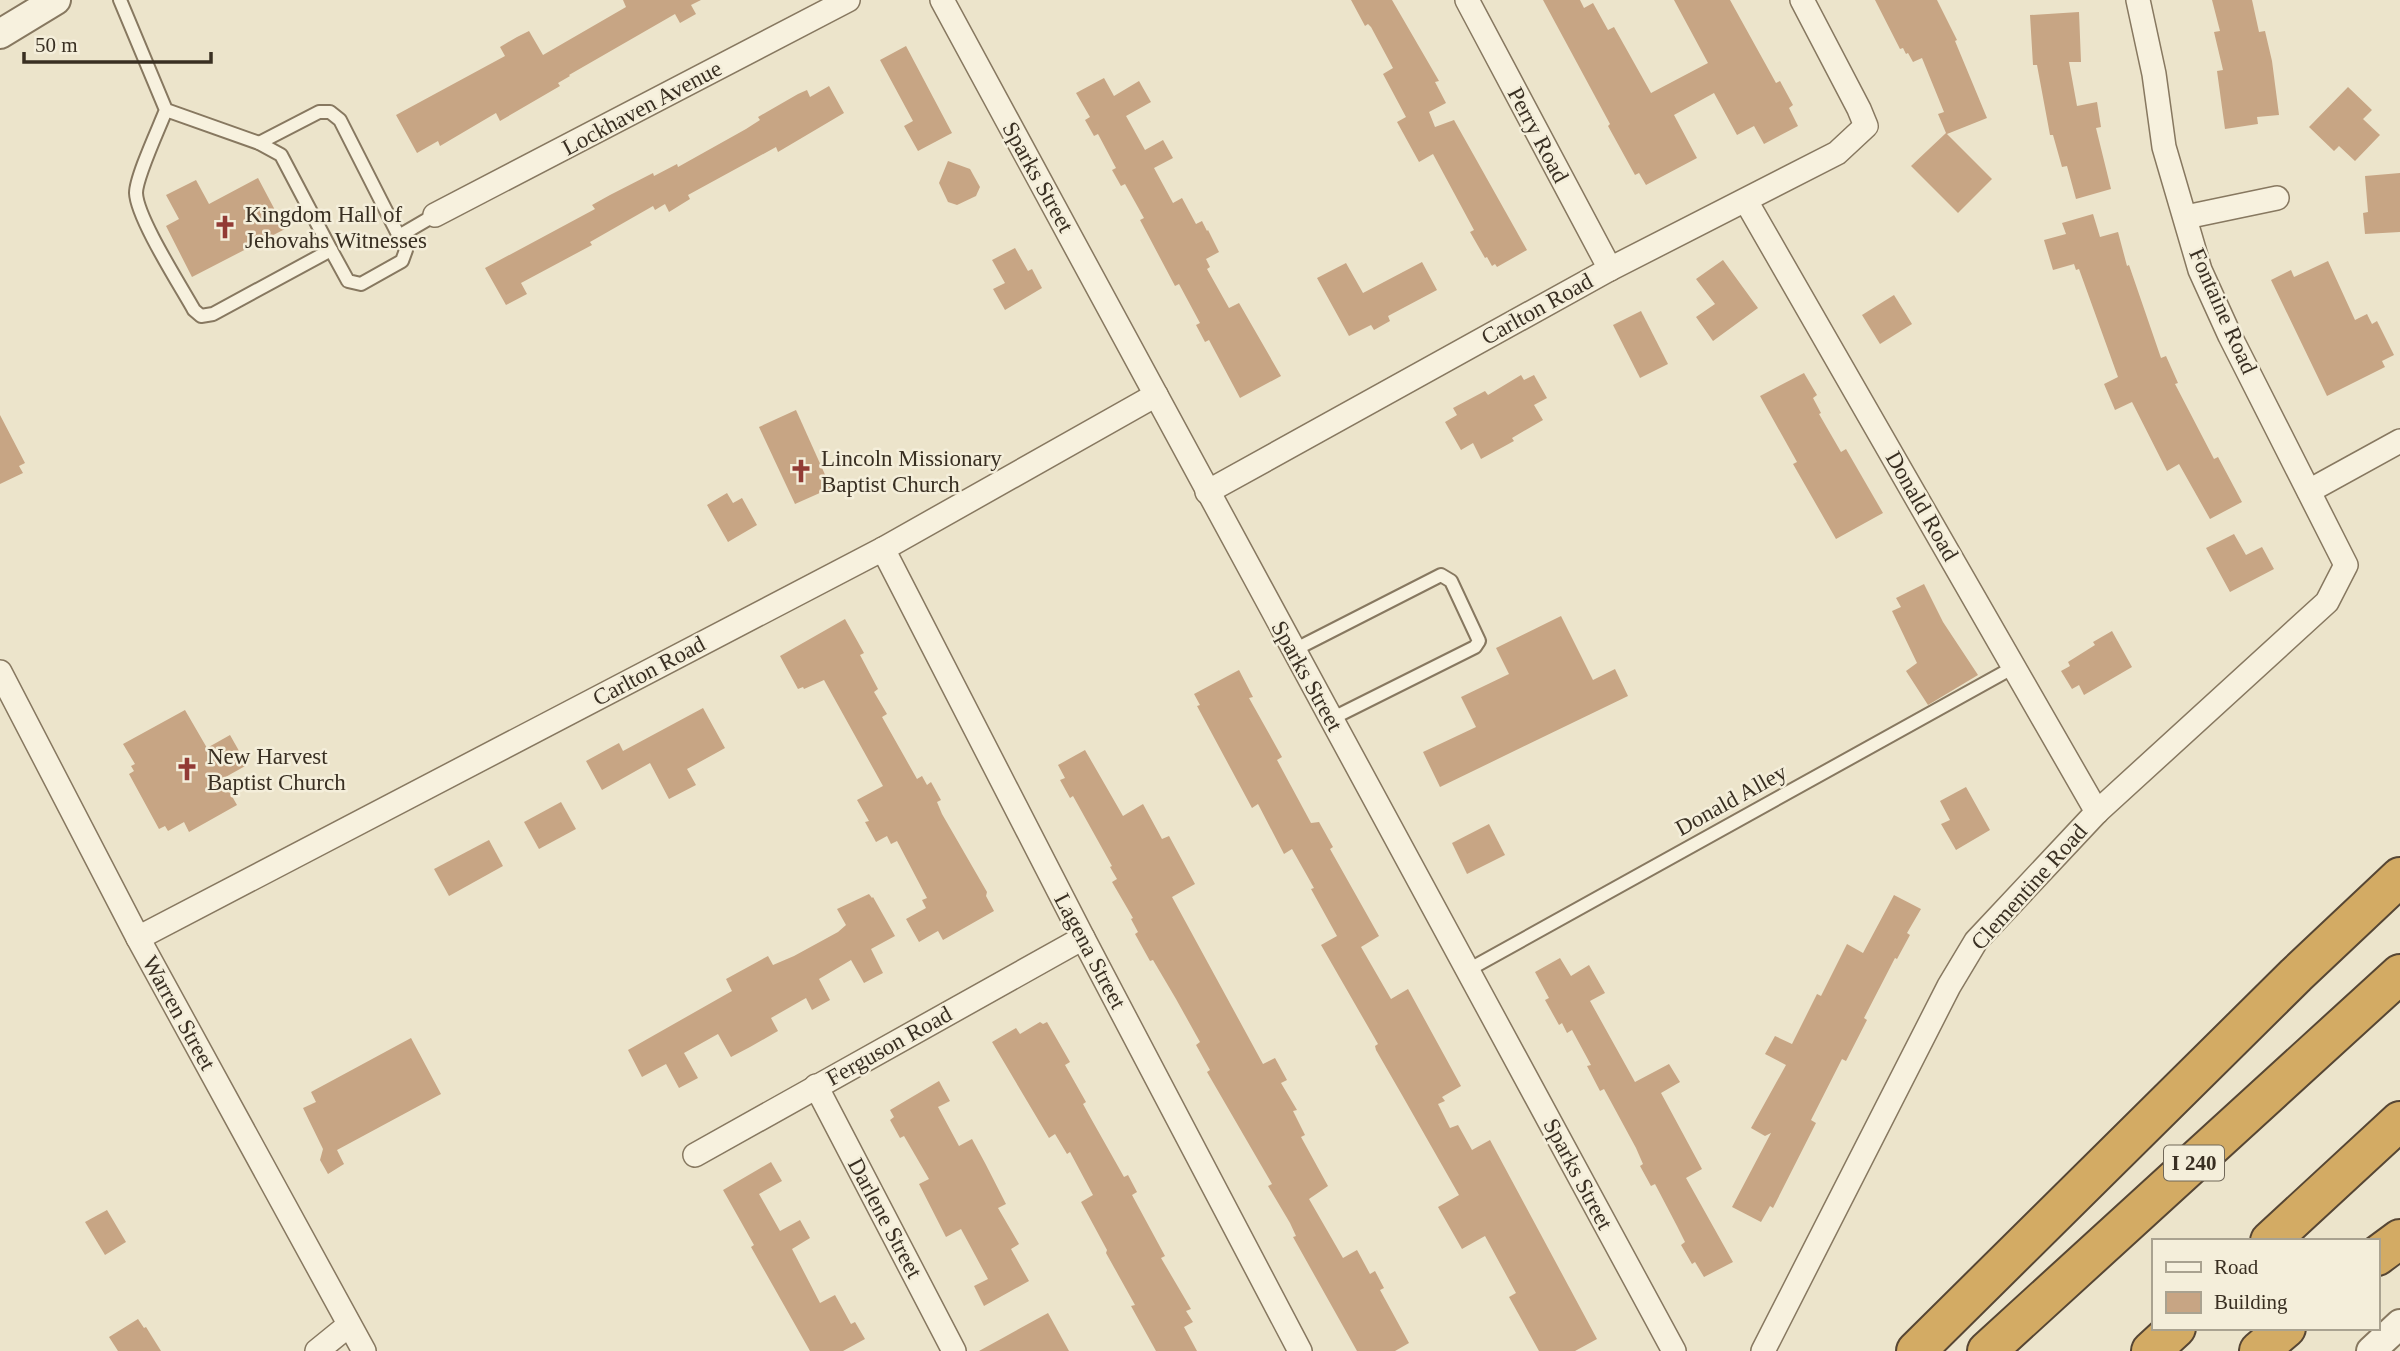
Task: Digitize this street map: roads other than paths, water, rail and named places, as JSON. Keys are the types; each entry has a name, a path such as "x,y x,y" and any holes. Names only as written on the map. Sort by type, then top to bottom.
{"highway":[{"path":"1916,1351 2296,975 2400,877"},
{"name":"I 240","path":"1987,1351 2400,974"},
{"path":"2272,1239 2400,1121"},
{"path":"2379,1255 2400,1239"},
{"path":"2151,1351 2174,1330"},
{"path":"2259,1351 2284,1330"}],"street":[{"path":"0,34 56,0"},
{"name":"Lockhaven Avenue","path":"435,215 848,0"},
{"name":"Sparks Street","path":"942,0 1674,1351"},
{"name":"Perry Road","path":"1467,0 1610,269"},
{"name":"Carlton Road","path":"1207,492 1610,269 1837,153 1866,126 1802,0"},
{"name":"Fontaine Road","path":"2138,0 2154,74 2164,147 2200,270 2230,336 2346,565"},
{"path":"2186,217 2277,198"},
{"name":"Donald Road","path":"1746,201 2097,812"},
{"name":"Carlton Road","path":"138,938 883,549 1156,395"},
{"path":"2309,491 2400,441"},
{"name":"Lagena Street","path":"883,549 1300,1351"},
{"name":"Clementine Road","path":"1763,1351 1976,941 2097,812 2327,602 2346,565"},
{"name":"Warren Street","path":"0,672 138,938 364,1351"},
{"name":"Ferguson Road","path":"695,1155 1083,938"},
{"name":"Darlene Street","path":"816,1086 954,1351"},
{"path":"317,1351 349,1325"}],"lane":[{"path":"120,0 166,110 136,192 145,221 194,310 201,316 213,314 331,250"},
{"path":"166,110 259,143 281,155 348,281 361,284 402,261 406,250 340,120 330,112 319,112 259,143"},
{"path":"398,236 435,215"},
{"path":"1294,650 1441,575 1451,581 1479,641 1475,647 1331,719"},
{"name":"Donald Alley","path":"1468,970 2014,667"}],"place":[{"name":"Kingdom Hall of Jehovahs Witnesses","path":"225,227"},
{"name":"Lincoln Missionary Baptist Church","path":"801,471"},
{"name":"New Harvest Baptist Church","path":"187,769"}]}
